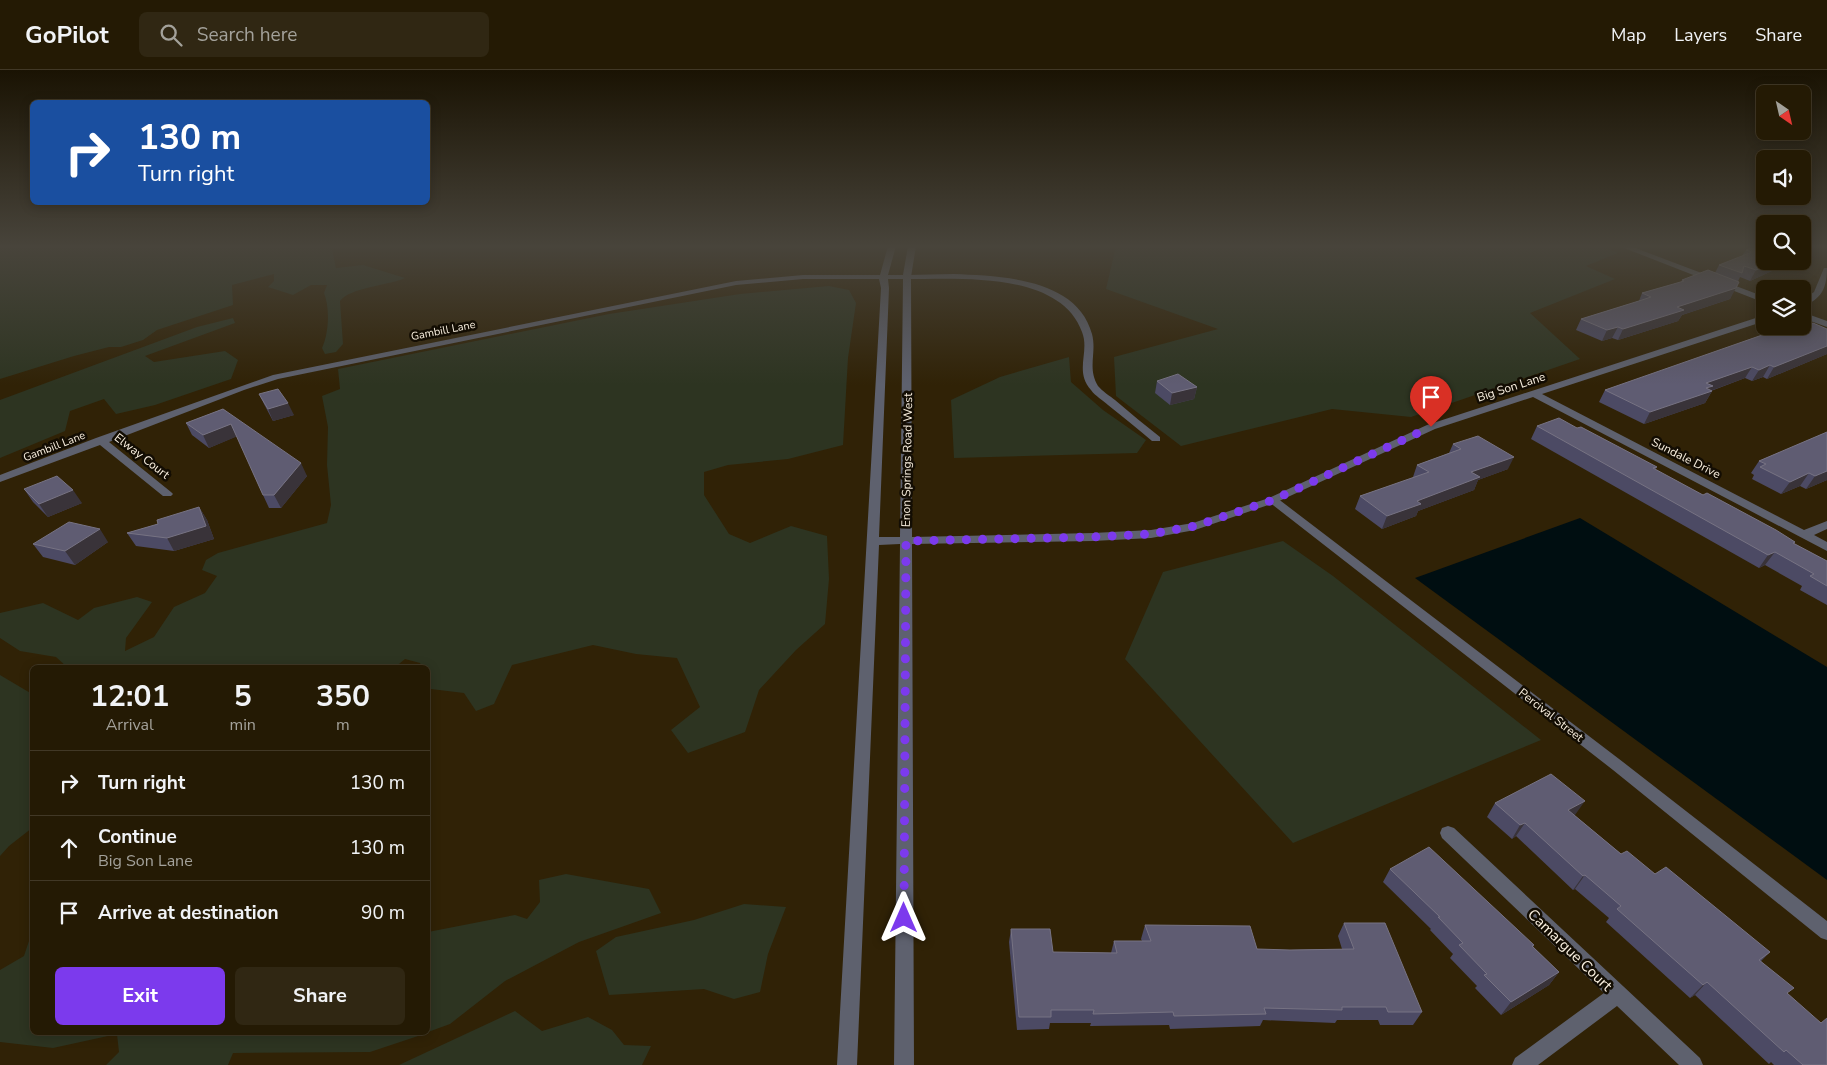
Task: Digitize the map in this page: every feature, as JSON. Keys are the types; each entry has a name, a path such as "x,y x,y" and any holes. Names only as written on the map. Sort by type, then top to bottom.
{"street":[{"name":"Gambill Lane","path":"0,479 241,388 319,367 689,292"},
{"path":"847,1065 884,292"},
{"name":"Enon Springs Road West","path":"904,1065 907,292"},
{"name":"Gambill Lane","path":"1048,292 1076,310 1084,321 1090,356 1086,369 1094,388 1156,439"},
{"path":"1811,318 1827,324"},
{"name":"Big Son Lane","path":"873,541 1093,537 1151,534 1195,526 1273,500 1431,427 1756,321"},
{"name":"Sundale Drive","path":"1533,393 1827,547"},
{"name":"Elway Court","path":"100,440 167,494"},
{"name":"Percival Street","path":"1273,500 1618,766 1827,932"},
{"path":"1804,535 1827,525"},
{"name":"Camargue Court","path":"1448,833 1617,995 1694,1065"},
{"path":"1522,1065 1617,995"}],"green space":[{"path":"0,292 232,292 233,305 157,330 143,340 121,347 109,347 74,356 0,379"},
{"path":"285,292 298,292 293,295"},
{"path":"354,292 345,296 340,301 343,344 336,352 325,354 322,348 327,328 328,313 324,293"},
{"path":"850,292 856,303 848,358 843,445 788,459 728,465 704,472 704,495 729,534 750,543 791,526 827,536 829,579 825,624 796,650 759,690 745,732 688,753 671,730 700,707 677,658 636,654 593,645 512,665 494,704 476,711 464,693 431,689 430,665 421,665 420,663 405,659 398,665 65,665 56,657 20,651 0,638 0,613 43,603 78,620 94,608 137,597 152,602 126,638 125,651 154,637 174,607 205,593 217,576 202,570 206,560 218,553 327,523 331,505 327,465 328,427 322,396 340,389 338,369 609,314 740,294"},
{"path":"1116,292 1581,292 1530,313 1580,359 1411,417 1332,409 1181,446 1116,396 1114,357 1218,329"},
{"path":"233,318 235,323 145,356 154,362 225,351 238,360 231,379 155,405 116,414 104,399 70,411 65,431 0,458 0,400 197,327"},
{"path":"1069,357 1071,382 1103,410 1146,440 1137,453 954,458 951,400 1000,377"},
{"path":"1283,541 1333,576 1541,740 1293,843 1125,659 1163,572"},
{"path":"0,675 30,693 30,830 9,846 0,856"},
{"path":"566,874 649,889 661,913 579,942 505,981 450,1024 430,1031 430,932 515,915 527,919 540,902 539,880"},
{"path":"744,904 786,907 768,954 760,992 734,999 704,989 609,995 596,951 616,937 694,920"},
{"path":"30,938 30,1035 112,1035 53,1048 0,1042 0,970 24,956"},
{"path":"515,1011 542,1031 588,1017 612,1030 624,1045 651,1046 642,1065 399,1065"},
{"path":"117,1035 421,1035 370,1052 233,1053 228,1065 106,1065 119,1052"}],"shaded area":[{"path":"1580,518 1827,667 1827,880 1415,578"}],"building":[{"path":"1722,292 1677,307 1684,310 1623,329 1618,327 1607,330 1581,319 1651,297 1642,293"},
{"path":"1811,324 1827,329 1827,346 1774,367 1770,365 1759,370 1752,367 1706,383 1713,386 1706,388 1712,391 1650,412 1605,390 1762,335 1811,335"},
{"path":"1178,374 1197,387 1172,393 1157,381"},
{"path":"278,389 288,403 268,409 259,394"},
{"path":"223,409 301,463 274,495 263,495 231,424 203,435 186,423"},
{"path":"1559,418 1577,428 1581,427 1657,467 1653,468 1703,495 1707,493 1776,530 1795,542 1793,543 1827,561 1827,586 1810,576 1814,574 1775,552 1768,555 1537,426"},
{"path":"1827,432 1827,471 1815,476 1809,473 1790,482 1760,467 1766,464 1759,461"},
{"path":"1478,436 1514,457 1471,472 1480,477 1417,501 1421,504 1387,516 1360,496 1429,472 1417,465 1461,449 1453,444"},
{"path":"57,476 73,490 39,504 24,489"},
{"path":"199,507 206,526 167,538 127,533 158,524 157,520"},
{"path":"69,522 100,529 65,551 33,544"},
{"path":"1551,774 1585,801 1568,810 1621,854 1627,851 1655,874 1666,867 1770,952 1759,960 1794,988 1787,993 1821,1023 1827,1018 1827,1065 1803,1065 1786,1050 1784,1052 1707,982 1703,985 1617,909 1621,906 1585,875 1583,876 1525,823 1520,825 1495,803"},
{"path":"1429,847 1534,945 1532,946 1559,972 1511,1002 1484,975 1487,974 1459,945 1463,943 1438,917 1440,917 1390,869"},
{"path":"1344,923 1385,923 1422,1012 1388,1012 1386,1007 1342,1007 1342,1010 1264,1008 1266,1014 1174,1016 1173,1012 1093,1014 1094,1010 1051,1010 1051,1017 1019,1017 1011,929 1050,929 1053,952 1117,953 1114,941 1151,941 1145,925 1250,926 1257,949 1354,949"}],"route":[{"path":"904,918 906,541 1151,534 1195,526 1273,500 1336,473 1398,441 1431,427"}]}
